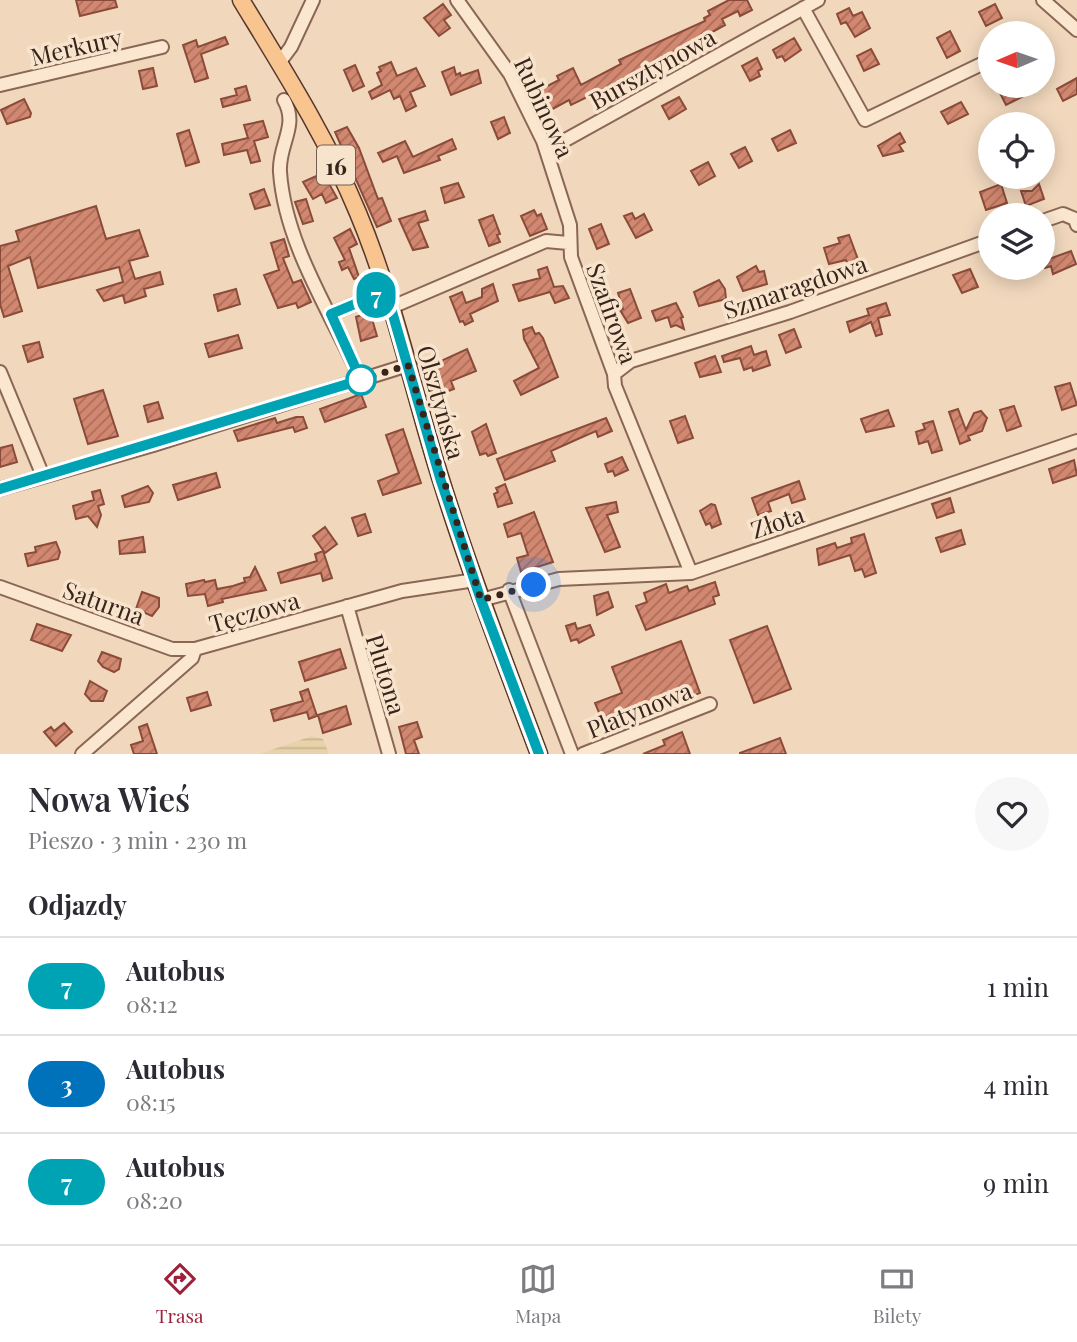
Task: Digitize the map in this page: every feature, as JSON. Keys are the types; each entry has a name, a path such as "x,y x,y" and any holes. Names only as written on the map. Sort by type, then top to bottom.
{"main road":[{"name":"Olsztyńska","path":"241,0 326,145 354,203 389,299 481,600 539,754"}],"street":[{"path":"279,63 291,47 313,0"},
{"name":"Rubinowa","path":"457,0 510,74 549,158 570,225 568,243"},
{"name":"Bursztynowa","path":"549,158 560,143 818,0"},
{"path":"1043,0 1077,30"},
{"path":"803,8 865,120 978,66"},
{"name":"Merkury","path":"0,85 162,47"},
{"path":"284,100 292,122 280,169 288,217 361,380"},
{"path":"1055,217 1063,214 1075,219 1077,225"},
{"name":"Szafirowa","path":"331,314 389,299 546,241 568,243 614,374 615,386 691,573"},
{"name":"Szmaragdowa","path":"614,374 631,361 790,312 978,244"},
{"path":"0,489 408,365"},
{"path":"0,372 43,476"},
{"name":"Złota","path":"481,600 509,590 559,579 691,573 1077,441"},
{"name":"Tęczowa","path":"82,754 192,658 195,649 402,591 475,580"},
{"name":"Saturna","path":"0,587 172,649 195,649"},
{"name":"Platynowa","path":"509,590 572,754"},
{"name":"Plutona","path":"347,606 389,754"},
{"name":"Platynowa","path":"583,754 710,704"}],"shaded area":[{"path":"312,736 323,739 329,754 259,754"}],"building":[{"path":"76,0 115,0 117,7 80,16"},
{"path":"729,0 747,0 752,10 740,16 738,11 722,19 725,25 645,69 571,105 569,100 547,112 538,91 559,80 557,76 573,68 581,85 621,64 619,60 705,21 704,18 710,15 708,11"},
{"path":"443,4 451,15 444,20 450,28 439,36 424,18"},
{"path":"995,4 1002,18 984,21 979,12"},
{"path":"849,8 853,16 862,12 870,28 855,37 846,22 841,24 837,14"},
{"path":"950,31 960,51 947,58 937,38"},
{"path":"225,37 228,44 201,54 208,78 195,82 183,45 196,40 198,47"},
{"path":"794,38 801,50 785,61 782,56 777,58 773,50"},
{"path":"871,49 879,64 864,71 857,56"},
{"path":"757,58 762,69 758,71 760,76 750,81 742,66"},
{"path":"391,62 397,76 416,68 425,86 410,92 416,106 406,111 400,96 394,99 390,90 372,99 369,92 382,85 377,73 381,71 379,67"},
{"path":"355,65 364,86 353,91 344,70"},
{"path":"454,67 456,75 460,73 461,76 478,70 481,83 451,95 442,72"},
{"path":"153,68 157,86 143,89 139,71"},
{"path":"1077,78 1077,94 1063,101 1057,89"},
{"path":"246,86 250,100 223,107 221,99 237,95 235,89"},
{"path":"679,97 686,109 669,119 662,106"},
{"path":"1002,98 1020,98 1006,105"},
{"path":"24,99 31,113 30,117 7,124 1,110"},
{"path":"961,102 968,114 948,124 941,112"},
{"path":"504,117 510,133 498,139 491,122"},
{"path":"263,121 268,137 254,141 260,161 251,163 247,150 224,155 222,144 248,138 244,125"},
{"path":"347,127 359,148 378,199 382,198 391,221 377,227 335,132"},
{"path":"189,130 199,162 186,166 177,134"},
{"path":"790,130 796,143 778,151 772,139"},
{"path":"900,133 905,142 899,145 903,151 883,156 878,146"},
{"path":"452,139 456,149 438,156 440,160 404,173 397,156 383,162 378,153 405,141 413,157"},
{"path":"745,147 752,161 739,168 731,154"},
{"path":"708,162 715,176 699,185 691,171"},
{"path":"323,173 337,198 326,203 322,194 313,199 303,182"},
{"path":"458,183 464,197 445,203 441,188"},
{"path":"264,189 270,205 255,209 250,194"},
{"path":"1003,189 1007,203 984,203 980,192"},
{"path":"1041,189 1044,199 1025,203 1021,191"},
{"path":"306,199 313,221 303,224 295,202"},
{"path":"96,206 106,239 139,230 148,256 129,261 135,279 160,272 163,284 144,289 146,296 125,303 123,295 104,301 97,290 123,282 119,267 38,288 30,257 8,266 22,311 4,317 0,304 0,246 19,241 16,231"},
{"path":"534,210 537,216 541,214 547,229 530,236 521,216"},
{"path":"425,211 428,220 418,223 428,247 413,250 399,219"},
{"path":"632,213 635,219 644,214 652,230 636,238 624,216"},
{"path":"493,215 500,242 489,246 479,220"},
{"path":"601,224 609,244 597,249 589,229"},
{"path":"350,229 357,244 349,248 359,277 354,279 348,267 342,270 339,262 345,260 334,238"},
{"path":"849,235 859,262 848,266 846,260 829,264 824,248 840,243 838,238"},
{"path":"284,239 289,256 283,258 293,283 301,280 311,302 298,308 296,303 278,308 264,275 279,270 271,243"},
{"path":"1071,251 1076,264 1055,273 1055,257"},
{"path":"756,266 759,272 764,271 767,284 743,291 737,277"},
{"path":"547,267 554,287 563,286 569,298 555,303 550,292 519,301 513,285 540,278 538,270"},
{"path":"970,269 978,287 962,293 953,275"},
{"path":"719,280 725,289 726,299 699,306 694,292"},
{"path":"493,284 498,301 470,314 473,321 465,325 463,321 460,322 450,297 462,292 466,303 482,297 482,289"},
{"path":"236,289 240,304 218,311 214,295"},
{"path":"630,289 641,318 628,323 620,310 623,309 618,293"},
{"path":"676,303 683,317 684,329 676,325 671,327 668,317 656,321 652,311"},
{"path":"886,303 890,315 878,318 882,334 876,336 871,322 850,332 847,322 869,315 867,309"},
{"path":"370,312 377,336 361,341 356,317"},
{"path":"532,327 535,334 539,333 543,338 558,377 521,395 514,381 539,368 524,339 523,330"},
{"path":"794,329 801,347 786,353 779,335"},
{"path":"238,335 242,348 209,357 205,344"},
{"path":"39,342 43,357 28,362 23,346"},
{"path":"751,346 754,355 766,351 770,365 753,371 752,367 744,370 740,358 724,362 722,356"},
{"path":"467,349 476,371 451,381 454,389 441,394 430,366"},
{"path":"715,356 721,372 700,377 695,363"},
{"path":"1070,383 1077,405 1062,410 1055,387"},
{"path":"103,390 118,436 88,444 74,399"},
{"path":"361,394 366,407 325,422 320,409"},
{"path":"158,402 163,418 148,422 144,406"},
{"path":"1014,406 1021,426 1007,431 1000,410"},
{"path":"958,409 966,430 974,413 981,411 987,418 982,431 968,436 970,440 960,444 949,412"},
{"path":"888,410 894,426 866,432 861,419"},
{"path":"685,416 693,438 678,443 670,421"},
{"path":"303,417 307,428 295,432 293,427 238,441 234,431 275,418 277,423"},
{"path":"606,418 612,431 598,437 596,431 551,451 555,461 505,480 497,459"},
{"path":"933,421 942,450 932,453 928,441 919,444 916,432 925,429 923,424"},
{"path":"486,424 496,453 488,456 486,453 480,455 472,432"},
{"path":"403,429 421,483 383,495 378,481 399,473 386,435"},
{"path":"12,445 17,462 0,467 0,448"},
{"path":"622,457 628,470 615,476 613,471 608,472 605,464"},
{"path":"1074,460 1077,475 1053,483 1049,469"},
{"path":"216,473 220,487 178,500 173,485"},
{"path":"799,481 805,499 792,503 789,494 768,502 771,511 758,515 752,498"},
{"path":"505,484 512,503 498,507 494,494 498,492 496,488"},
{"path":"148,486 153,493 149,502 125,507 122,496"},
{"path":"100,490 104,504 98,506 101,515 97,527 88,516 76,519 73,506 94,500 92,492"},
{"path":"950,498 954,512 937,518 932,504"},
{"path":"616,502 618,512 607,515 620,547 605,552 586,508"},
{"path":"711,504 715,505 721,524 712,528 710,523 706,525 700,511"},
{"path":"534,512 553,562 521,572 517,558 528,555 521,533 508,537 504,524"},
{"path":"365,514 371,532 358,536 352,518"},
{"path":"325,527 337,544 325,553 313,536"},
{"path":"961,530 965,544 941,552 936,538"},
{"path":"864,534 876,573 865,577 862,569 855,571 850,555 819,565 817,549 835,543 837,548 852,543 851,538"},
{"path":"143,537 145,552 120,554 119,541"},
{"path":"56,542 60,552 58,559 28,566 25,554 36,552 35,547"},
{"path":"323,551 332,578 323,581 321,573 281,583 278,573 317,561 315,554"},
{"path":"255,567 266,590 222,599 223,602 208,606 205,594 188,596 186,584 215,580 217,589 233,586 245,582 244,578 250,577"},
{"path":"715,582 719,595 713,597 715,604 646,630 636,606 647,602 644,593 666,584 669,593 687,586 689,591"},
{"path":"142,592 159,598 159,607 152,616 136,609"},
{"path":"608,592 613,607 597,615 594,596"},
{"path":"575,623 577,629 590,625 594,635 579,643 577,639 571,641 566,626"},
{"path":"37,624 71,635 62,651 31,640"},
{"path":"767,626 791,689 754,703 730,640"},
{"path":"681,641 700,693 606,729 595,703 622,693 612,667"},
{"path":"340,649 346,668 305,681 299,662"},
{"path":"102,652 121,659 119,669 114,672 103,667 98,661"},
{"path":"90,681 107,691 103,701 91,701 85,694"},
{"path":"308,689 317,716 309,719 307,712 274,721 271,710 303,701 300,692"},
{"path":"207,692 211,705 191,711 187,698"},
{"path":"346,706 351,724 323,733 318,715"},
{"path":"417,722 422,737 414,740 419,754 406,754 399,727"},
{"path":"64,723 72,732 56,746 44,732 51,727 54,731"},
{"path":"147,724 157,754 134,754 131,745 143,741 139,727"},
{"path":"682,732 690,754 643,754 665,745 663,740"},
{"path":"780,738 786,754 740,754 740,753"}],"bus line":[{"name":"7","path":"0,489 153,445 361,380 331,314 386,291 441,481 481,600 539,754"}],"route":[{"path":"361,380 408,365 441,481 481,600 534,585"}]}
